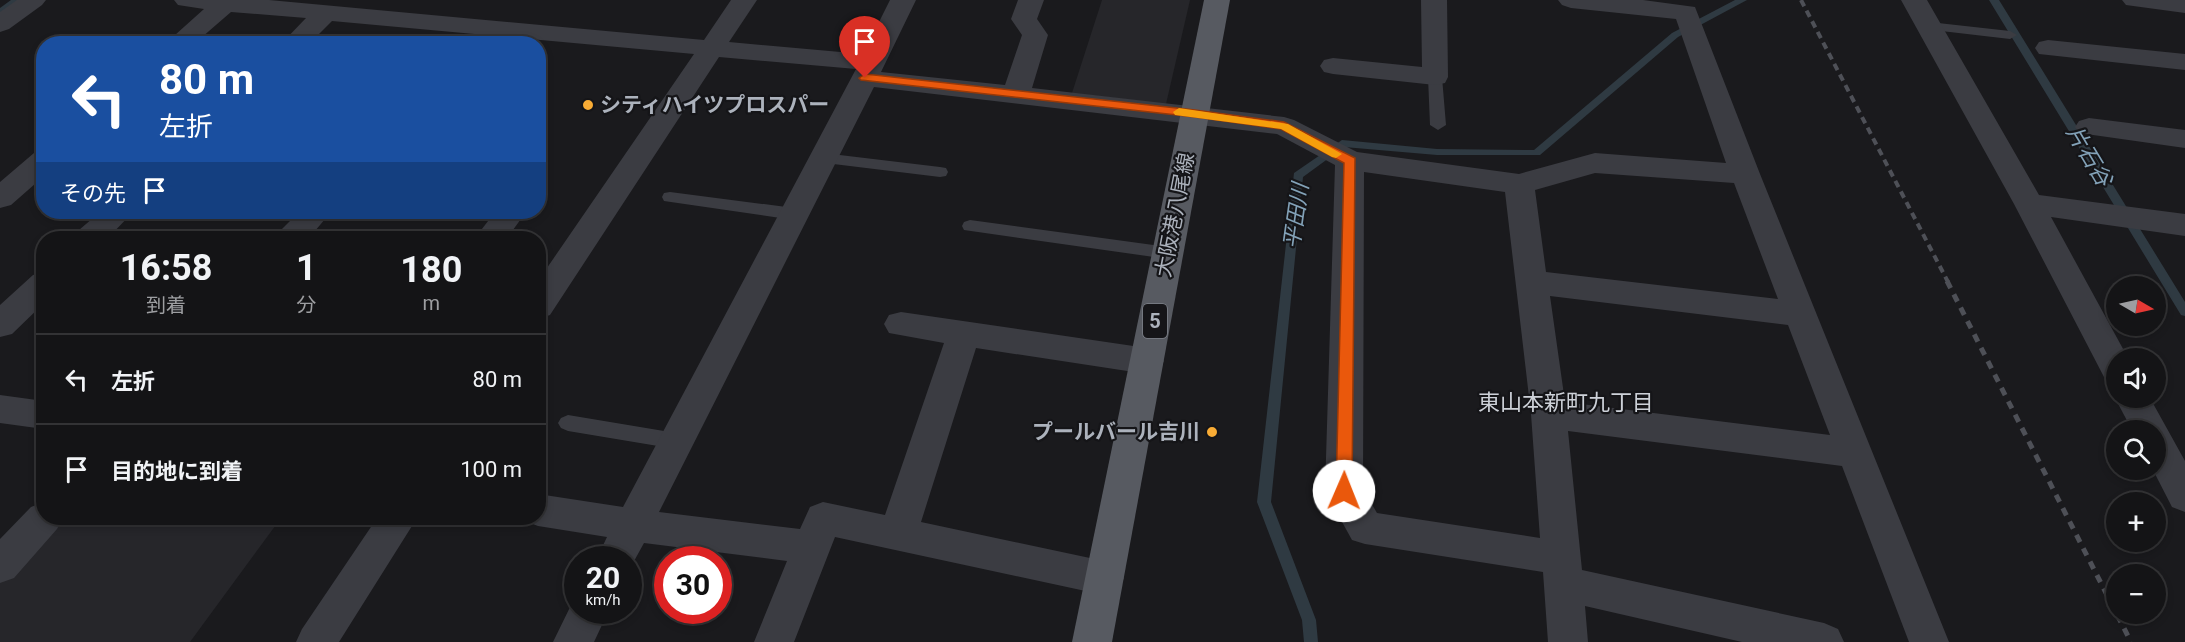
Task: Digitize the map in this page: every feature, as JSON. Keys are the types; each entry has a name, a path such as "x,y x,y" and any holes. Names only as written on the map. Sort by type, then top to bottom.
{"main road":[{"name":"大阪港八尾線","path":"1092,642 1217,0"}],"street":[{"path":"1,23 33,0"},
{"path":"187,0 281,4 326,13 468,32 533,36"},
{"path":"468,32 486,0"},
{"path":"546,295 744,0"},
{"path":"622,546 903,0"},
{"path":"1016,94 1035,35 1024,19 1031,0"},
{"path":"1333,66 1435,77 1434,0"},
{"path":"1571,0 1689,16 1745,174 1929,642"},
{"path":"1914,0 2029,204 2106,349"},
{"path":"2135,0 2185,4"},
{"path":"187,36 225,3"},
{"path":"302,36 326,13"},
{"path":"546,37 712,47 1016,94 1284,126 1338,155 1519,184 1595,163 1745,174"},
{"path":"2048,48 2185,62"},
{"path":"2088,127 2185,139"},
{"path":"1338,155 1344,491 1365,528 1562,570 1824,642"},
{"path":"0,167 36,166"},
{"path":"0,198 36,167"},
{"path":"1519,184 1549,414 1568,642"},
{"path":"2029,204 2185,225"},
{"path":"98,231 110,219"},
{"path":"298,231 310,219"},
{"path":"496,231 505,219"},
{"path":"1532,282 1800,314"},
{"path":"0,325 36,291"},
{"path":"901,324 1147,361"},
{"path":"898,534 964,333"},
{"path":"0,409 36,414"},
{"path":"1549,414 1855,453"},
{"path":"2166,460 2185,496"},
{"path":"546,511 632,525 811,547"},
{"path":"774,642 823,518 1104,578"},
{"path":"0,566 38,525"},
{"path":"316,642 393,525"},
{"path":"573,642 582,624"}],"lane":[{"path":"1929,26 2010,35"},
{"path":"1435,77 1438,125"},
{"path":"823,158 940,172"},
{"path":"670,197 794,214"},
{"path":"970,226 1168,253"},
{"path":"568,423 676,441"}],"shaded area":[{"path":"1102,0 1190,0 1166,104 1072,93"},
{"path":"50,525 276,525 190,642 0,642 0,582"}],"waterway":[{"path":"0,12 17,0"},
{"name":"平田川","path":"1311,642 1309,620 1264,502 1298,176 1342,143 1437,152 1536,153 1675,35 1742,0"},
{"name":"片石谷","path":"1994,0 2185,312"}],"railway":[{"path":"1801,0 1948,282"},
{"path":"1947,281 2131,642"}],"slow traffic":[{"path":"1179,112 1284,126 1336,154"}],"place":[{"name":"シティハイツプロスパー","path":"588,105"},
{"name":"プールバール吉川","path":"1212,432"}],"district":[{"name":"東山本新町九丁目","path":"1566,402"}],"route":[{"path":"865,78 1284,126 1350,161 1344,491"}]}
